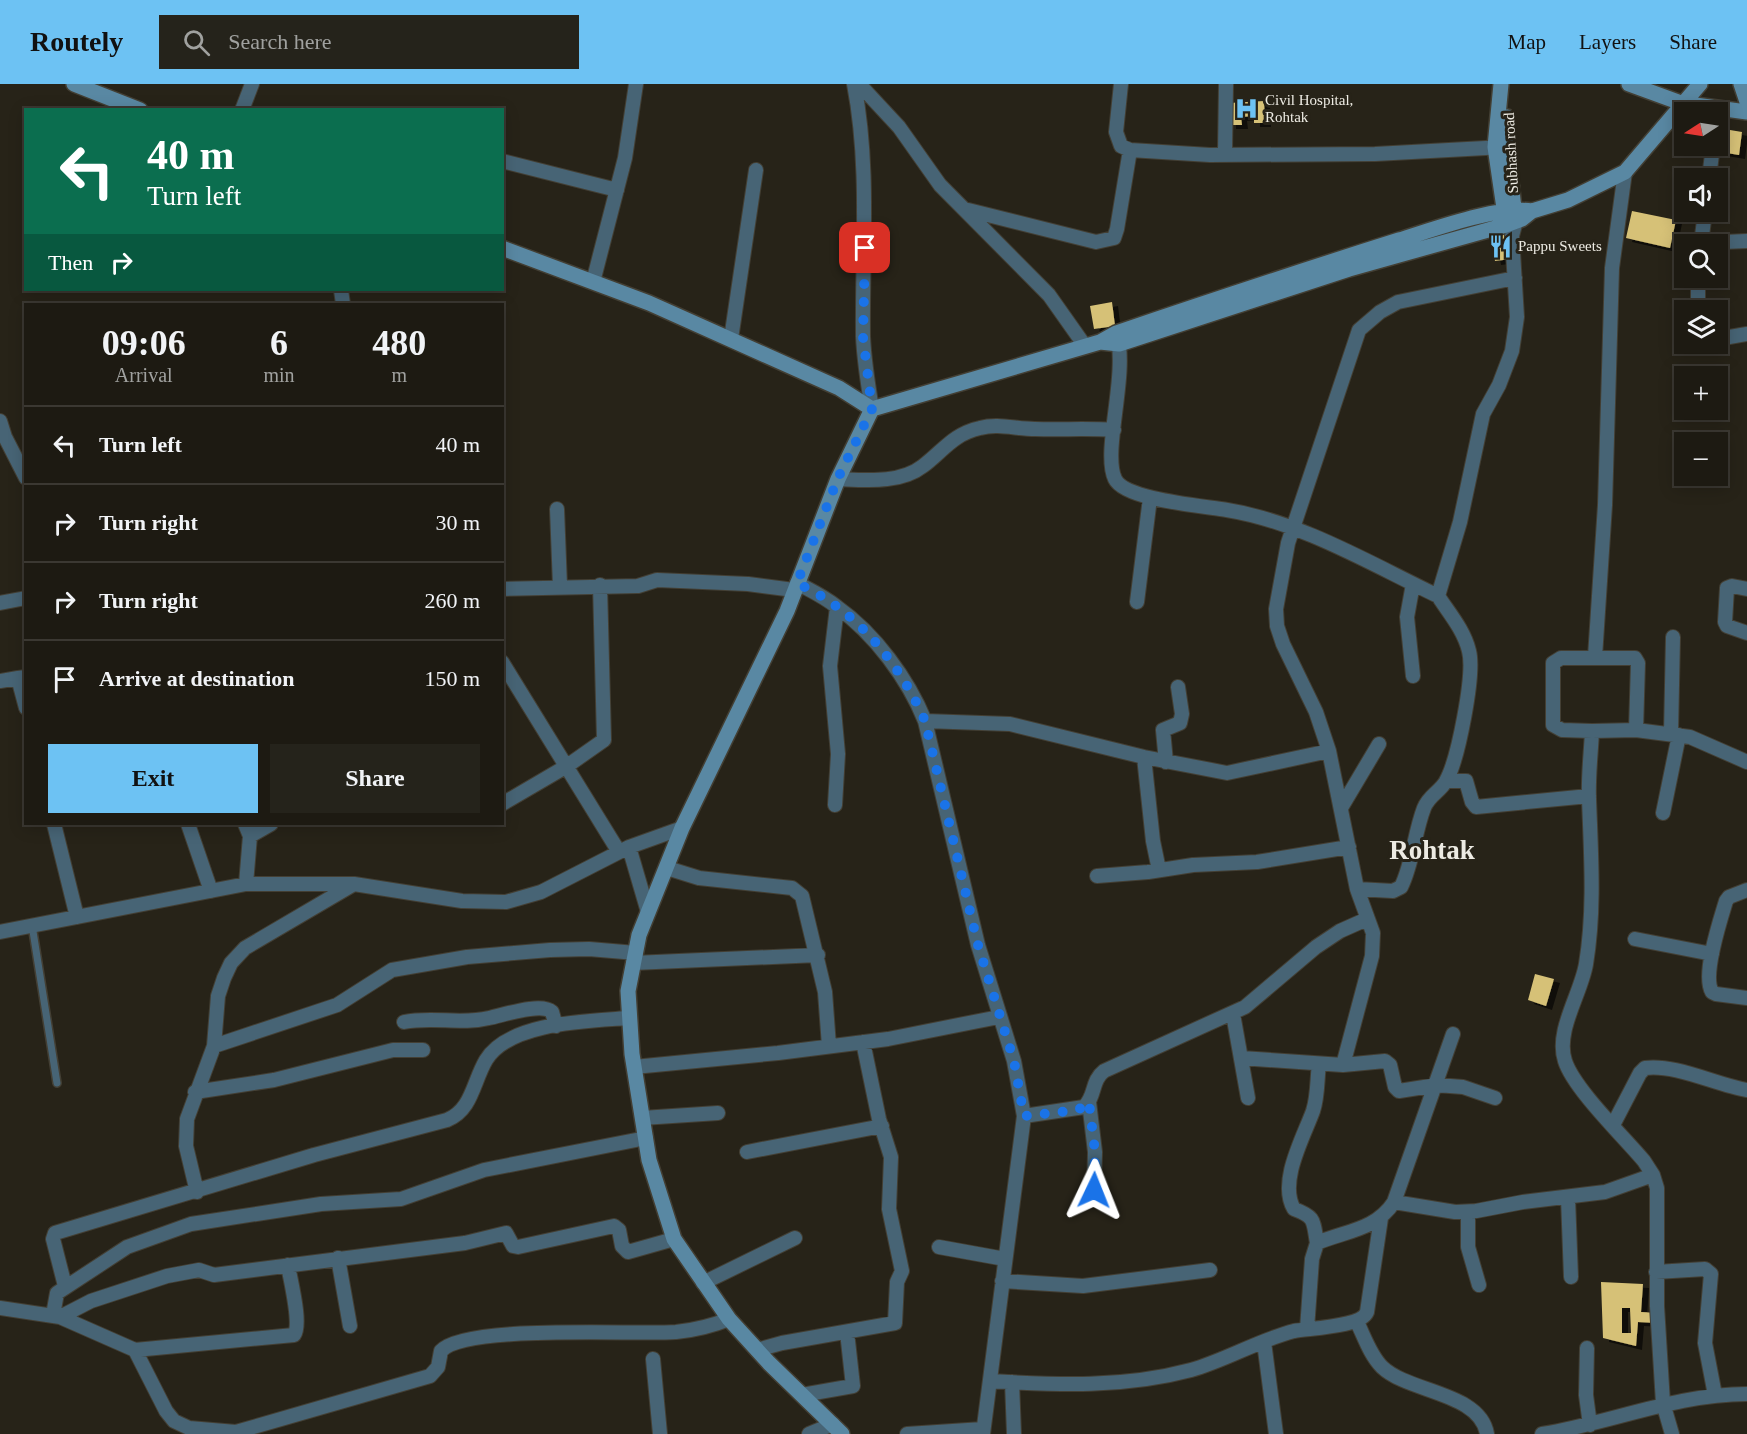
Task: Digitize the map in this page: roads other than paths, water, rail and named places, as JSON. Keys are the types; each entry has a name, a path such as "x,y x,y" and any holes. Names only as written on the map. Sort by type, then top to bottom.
{"street":[{"path":"74,84 135,108"},
{"path":"243,108 252,84"},
{"path":"593,282 625,158 636,84"},
{"path":"838,1429 757,1350 729,1319 674,1239 649,1160 634,1067 628,991 634,958 648,912 682,828 787,611 838,478 872,409 863,337 865,225 861,120 854,84"},
{"path":"859,84 880,103 940,185 1041,286 1093,344"},
{"path":"1121,84 1117,141 1130,150 1210,155 1225,153 1375,154 1501,147"},
{"path":"1225,153 1226,84"},
{"name":"Subhash road","path":"1501,84 1501,147 1510,221"},
{"name":"Subhash road","path":"1501,147 1511,84"},
{"path":"1629,84 1678,102"},
{"path":"1682,102 1700,84"},
{"path":"1741,84 1747,102"},
{"path":"1728,111 1747,112"},
{"path":"504,249 593,282 731,339 839,388 872,409 1093,344 1118,339 1510,221 1532,211 1568,200 1624,172 1664,128 1674,113"},
{"path":"966,210 1096,242 1107,241 1114,238 1117,229 1130,150"},
{"path":"504,162 617,190"},
{"path":"731,339 756,170"},
{"path":"1595,657 1605,505 1612,268 1624,172"},
{"path":"1438,596 1460,522 1483,414 1499,385 1512,351 1517,317 1510,221"},
{"path":"1728,243 1747,242"},
{"path":"1343,1065 1372,956 1373,933 1357,889 1329,751 1316,712 1277,626 1276,609 1293,527 1359,330 1380,312 1398,302 1515,278"},
{"path":"1728,337 1747,334"},
{"path":"1118,339 1120,391 1114,430 1114,477 1118,485 1150,498 1233,511 1293,527 1438,596 1461,631 1469,652 1471,672 1455,755 1446,781 1429,796 1401,887 1393,891 1357,889"},
{"path":"0,420 3,437 24,474"},
{"path":"838,478 875,480 912,473 923,466 953,438 981,428 1000,426 1034,429 1114,430"},
{"path":"1137,602 1150,498"},
{"path":"557,509 560,586"},
{"path":"504,589 600,585 638,586 657,580 796,586 837,607 860,627 892,664 915,696 925,721 978,945 1014,1061 1024,1116 983,1432 907,1434"},
{"path":"1413,584 1407,617 1413,676"},
{"path":"504,803 567,766 604,740 600,585"},
{"path":"1747,590 1732,586 1726,588 1725,622 1727,626 1747,633"},
{"path":"0,603 24,598"},
{"path":"835,805 838,754 830,666 837,607"},
{"path":"1663,813 1675,734 1673,637"},
{"path":"1636,730 1638,660 1595,657 1561,658 1553,663 1553,724 1562,730 1636,730 1675,734 1747,762"},
{"path":"504,668 510,688 624,849 648,912"},
{"path":"0,681 22,678 24,693"},
{"path":"1166,762 1162,730 1180,723 1182,714 1178,687"},
{"path":"925,721 1010,724 1166,762 1227,773 1329,751"},
{"path":"1592,731 1589,796 1592,923 1585,968 1565,1031 1564,1059 1576,1083 1653,1175 1657,1188 1656,1272 1663,1403 1672,1434"},
{"path":"1341,808 1379,744"},
{"path":"1144,757 1153,841 1159,870"},
{"path":"1446,781 1466,781 1472,802 1476,807 1589,796"},
{"path":"54,825 77,917"},
{"path":"189,825 211,891"},
{"path":"246,884 248,830 267,825"},
{"path":"0,932 246,884 354,884 462,901 507,902 541,892 624,849 682,828"},
{"path":"1097,876 1193,865 1257,862 1349,847"},
{"path":"667,868 699,878 792,888 798,891 802,896 818,955 828,1008 829,1046"},
{"path":"197,1192 185,1133 195,1092 214,1046 218,996 231,963 245,948 354,884"},
{"path":"1747,890 1729,897 1726,902 1712,954 1709,984 1712,992 1747,998"},
{"path":"1094,1190 1095,1152 1089,1102 1095,1082 1104,1071 1197,1027 1233,1014 1316,947 1340,931 1367,919"},
{"path":"1635,939 1712,954"},
{"path":"214,1046 337,1005 351,998 374,979 392,970 467,957 589,949 634,958 818,955"},
{"path":"404,1022 421,1018 473,1021 541,1007 552,1012 556,1026"},
{"path":"1233,1014 1248,1098"},
{"path":"634,1067 863,1042 999,1017"},
{"path":"65,1286 53,1239 55,1233 314,1155 454,1117 467,1103 487,1059 499,1047 518,1036 556,1026 629,1018"},
{"path":"1317,1243 1381,1218 1394,1202 1437,1085 1453,1034"},
{"path":"757,1350 782,1342 891,1325 896,1318 897,1282 902,1270 889,1209 891,1157 863,1042"},
{"path":"195,1092 274,1080 393,1050 423,1050"},
{"path":"1241,1058 1343,1065 1378,1060 1388,1062 1395,1087 1399,1091 1437,1085 1462,1087 1495,1098"},
{"path":"1307,1329 1312,1259 1317,1243 1312,1218 1309,1214 1294,1209 1290,1200 1293,1159 1313,1110 1318,1064"},
{"path":"1613,1125 1640,1073 1645,1068 1700,1077 1724,1086 1747,1090"},
{"path":"1024,1116 1078,1110 1089,1102"},
{"path":"642,1118 718,1113"},
{"path":"747,1152 882,1126"},
{"path":"57,1316 54,1299 65,1286 127,1247 192,1224 321,1204 401,1199 494,1168 646,1138"},
{"path":"1394,1202 1468,1212 1605,1192 1653,1175"},
{"path":"1568,1198 1571,1277"},
{"path":"1468,1212 1468,1247 1479,1285"},
{"path":"990,1381 1065,1386 1123,1383 1194,1369 1264,1342 1307,1329 1358,1322 1367,1312 1381,1218"},
{"path":"57,1316 91,1301 167,1276 200,1270 214,1275 465,1243 506,1233 513,1246 518,1247 614,1226 619,1230 622,1246 628,1252 674,1239"},
{"path":"703,1283 795,1238"},
{"path":"939,1247 1005,1259"},
{"path":"338,1258 350,1326"},
{"path":"0,1308 57,1316 135,1350 294,1335 297,1330 296,1318 288,1264"},
{"path":"1656,1272 1705,1269 1711,1274 1705,1344 1715,1395"},
{"path":"1002,1281 1083,1286 1210,1270"},
{"path":"135,1350 166,1411 174,1421 189,1428 237,1433 430,1376 438,1367 441,1351 457,1341 560,1332 680,1331 700,1328 729,1319"},
{"path":"1358,1322 1381,1366 1396,1377 1467,1406 1479,1414 1487,1434"},
{"path":"802,1395 853,1386 847,1332"},
{"path":"1264,1342 1276,1434"},
{"path":"1587,1348 1585,1380 1590,1425"},
{"path":"653,1359 660,1434"},
{"path":"1012,1382 1014,1434"},
{"path":"1542,1434 1590,1425 1663,1403 1715,1395 1747,1394"},
{"path":"809,1434 838,1429"}],"lane":[{"path":"32,925 57,1083"}],"place":[{"name":"Civil Hospital, Rohtak","path":"1247,109"},
{"name":"Pappu Sweets","path":"1500,246"}],"district":[{"name":"Rohtak","path":"1432,850"}]}
